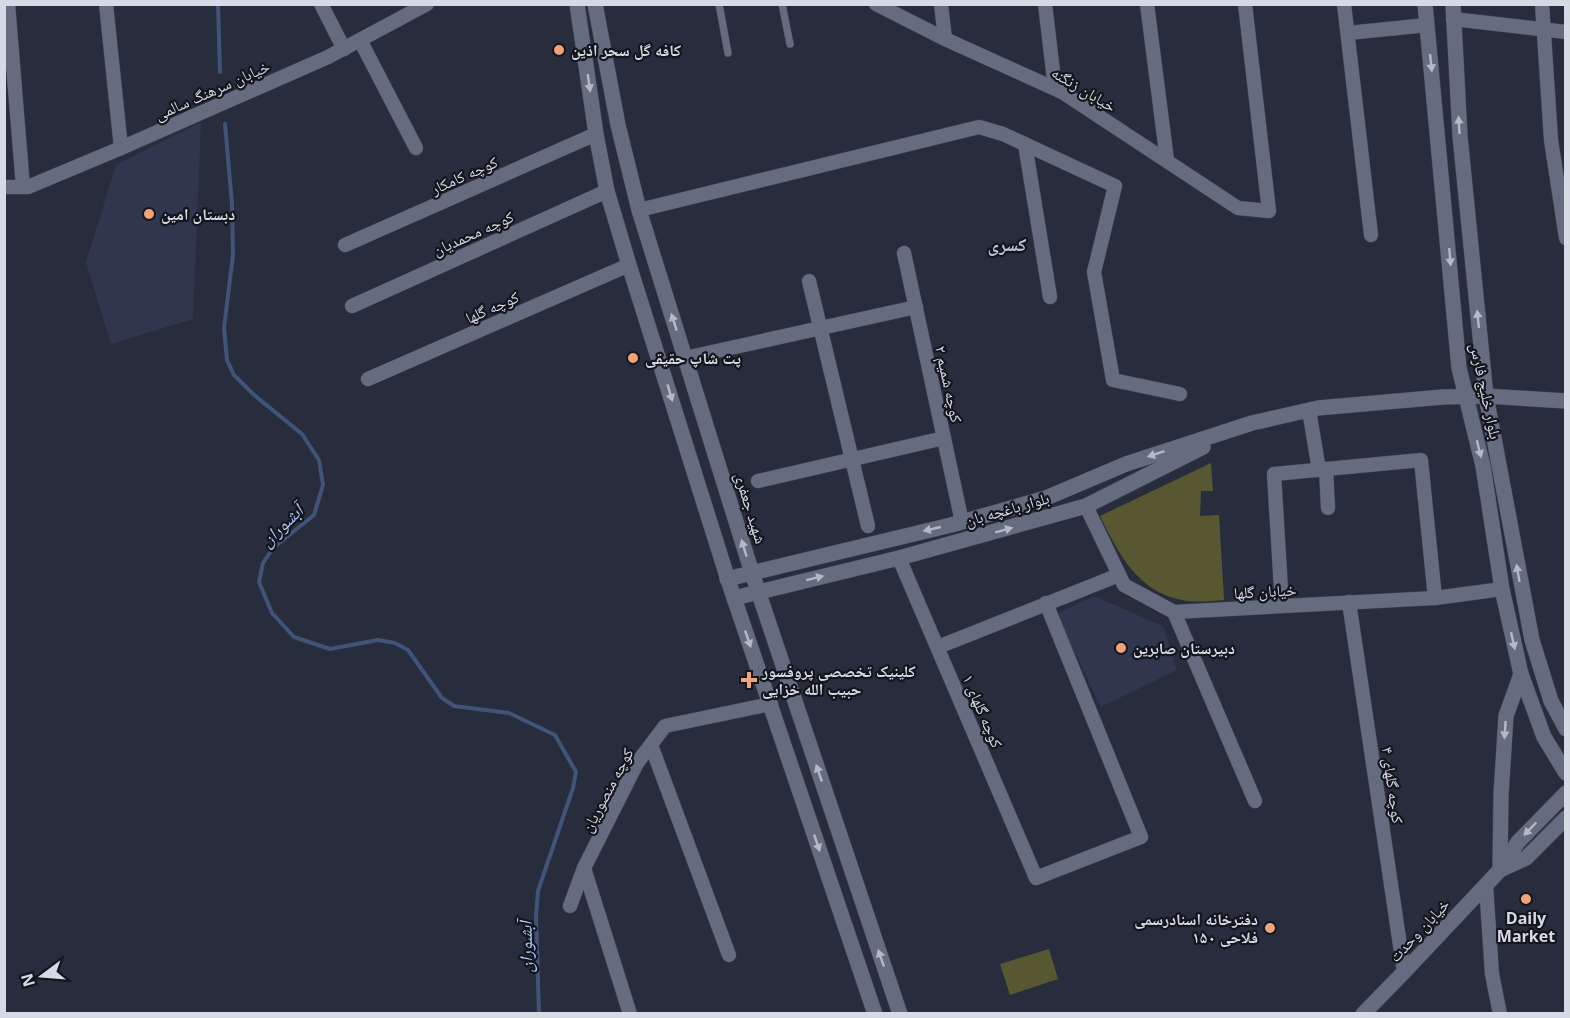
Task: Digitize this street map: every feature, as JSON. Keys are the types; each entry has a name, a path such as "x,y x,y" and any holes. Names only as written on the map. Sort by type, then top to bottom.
{"main road":[{"path":"577,4 596,134 607,191 628,265 734,598 874,1014"},
{"name":"شهید جعفری","path":"595,4 618,125 639,210 758,592 900,1014"},
{"name":"بلوار خلیج فارس","path":"1425,4 1459,368 1484,466 1502,589 1521,674 1544,737 1566,772"},
{"name":"بلوار خلیج فارس","path":"1453,12 1460,136 1486,396 1532,640 1551,701 1566,729"},
{"name":"بلوار باغچه بان","path":"728,579 962,522 1046,498 1126,464 1252,423 1309,410 1443,396 1566,401"},
{"name":"بلوار باغچه بان","path":"734,598 900,558 1086,506 1252,423"},
{"path":"772,568 766,576 770,586 775,588"},
{"path":"1500,870 1501,795 1506,716 1521,674"},
{"path":"1500,870 1518,842 1566,793"},
{"path":"1500,870 1526,858 1566,818"},
{"name":"خیابان وحدت","path":"1363,1014 1500,870"}],"street":[{"path":"8,4 23,187"},
{"path":"106,4 121,148"},
{"path":"321,4 344,49"},
{"name":"خیابان سرهنگ سالمی","path":"4,187 28,187 121,148 344,49 427,4"},
{"name":"خیابان زنگنه","path":"876,4 945,39 1055,88 1238,208 1269,211 1245,4"},
{"path":"941,4 945,39"},
{"path":"1045,4 1055,88"},
{"path":"1147,4 1167,160"},
{"path":"1344,4 1371,235"},
{"path":"1542,4 1551,140 1566,238"},
{"path":"1453,12 1566,32"},
{"path":"1348,33 1427,24"},
{"path":"360,40 416,148"},
{"path":"639,210 978,127 1003,134 1115,186 1094,272 1113,380 1180,394"},
{"name":"کوچه کامکار","path":"345,245 596,134"},
{"path":"1025,144 1050,297"},
{"name":"کوچه محمدیان","path":"352,306 607,191"},
{"name":"کوچه شمیم ۲","path":"904,254 962,522"},
{"name":"کوچه گلها","path":"368,379 628,265"},
{"path":"809,281 868,526"},
{"path":"685,358 916,307"},
{"path":"1309,410 1328,508"},
{"path":"758,481 944,438"},
{"path":"1282,606 1274,474 1421,460 1435,598"},
{"path":"1086,506 1124,585 1174,612 1255,801"},
{"name":"کوچه گلهای ۱","path":"900,558 1036,878 1142,837 1046,603"},
{"path":"938,647 1119,575"},
{"name":"خیابان گلها","path":"1174,612 1435,598 1502,589"},
{"name":"کوچه گلهای ۴","path":"1349,602 1404,972"},
{"name":"کوچه منصوریان","path":"570,906 584,868 637,763 665,726 771,704"},
{"path":"651,745 729,955"},
{"path":"584,868 630,1014"},
{"path":"1485,885 1492,974 1500,1014"}],"lane":[{"path":"719,4 728,53"},
{"path":"782,4 790,44"}],"shaded area":[{"name":"دبستان امین","path":"201,122 193,319 111,344 86,262 116,165"},
{"name":"دبیرستان صابرین","path":"1094,596 1163,626 1177,670 1101,707 1056,614"}],"green space":[{"path":"1211,463 1213,491 1201,491 1200,516 1219,515 1224,600 1198,602 1167,596 1141,580 1131,569 1114,544 1100,516"},
{"path":"1049,949 1058,979 1010,995 1000,964"}],"waterway":[{"name":"آبشوران","path":"218,4 220,72"},
{"name":"آبشوران","path":"225,124 232,204 233,255 224,328 227,360 234,375 253,394 302,434 319,460 323,485 314,515 273,548 263,563 259,582 272,613 294,637 330,649 378,640 395,643 408,650 442,698 454,706 509,713 555,735 576,772 573,788 538,891 536,916 539,1014"}],"place":[{"name":"کافه گل سحر اذین","path":"559,50"},
{"name":"دبستان امین","path":"149,214"},
{"name":"پت شاپ حقیقی","path":"633,358"},
{"name":"دبیرستان صابرین","path":"1121,648"},
{"name":"کلینیک تخصصی پروفسور حبیب الله خزایی","path":"749,680"},
{"name":"Daily Market","path":"1526,899"},
{"name":"دفترخانه اسنادرسمی ۱۵۰ فلاحی","path":"1270,928"}],"district":[{"name":"کسری","path":"1007,244"}]}
